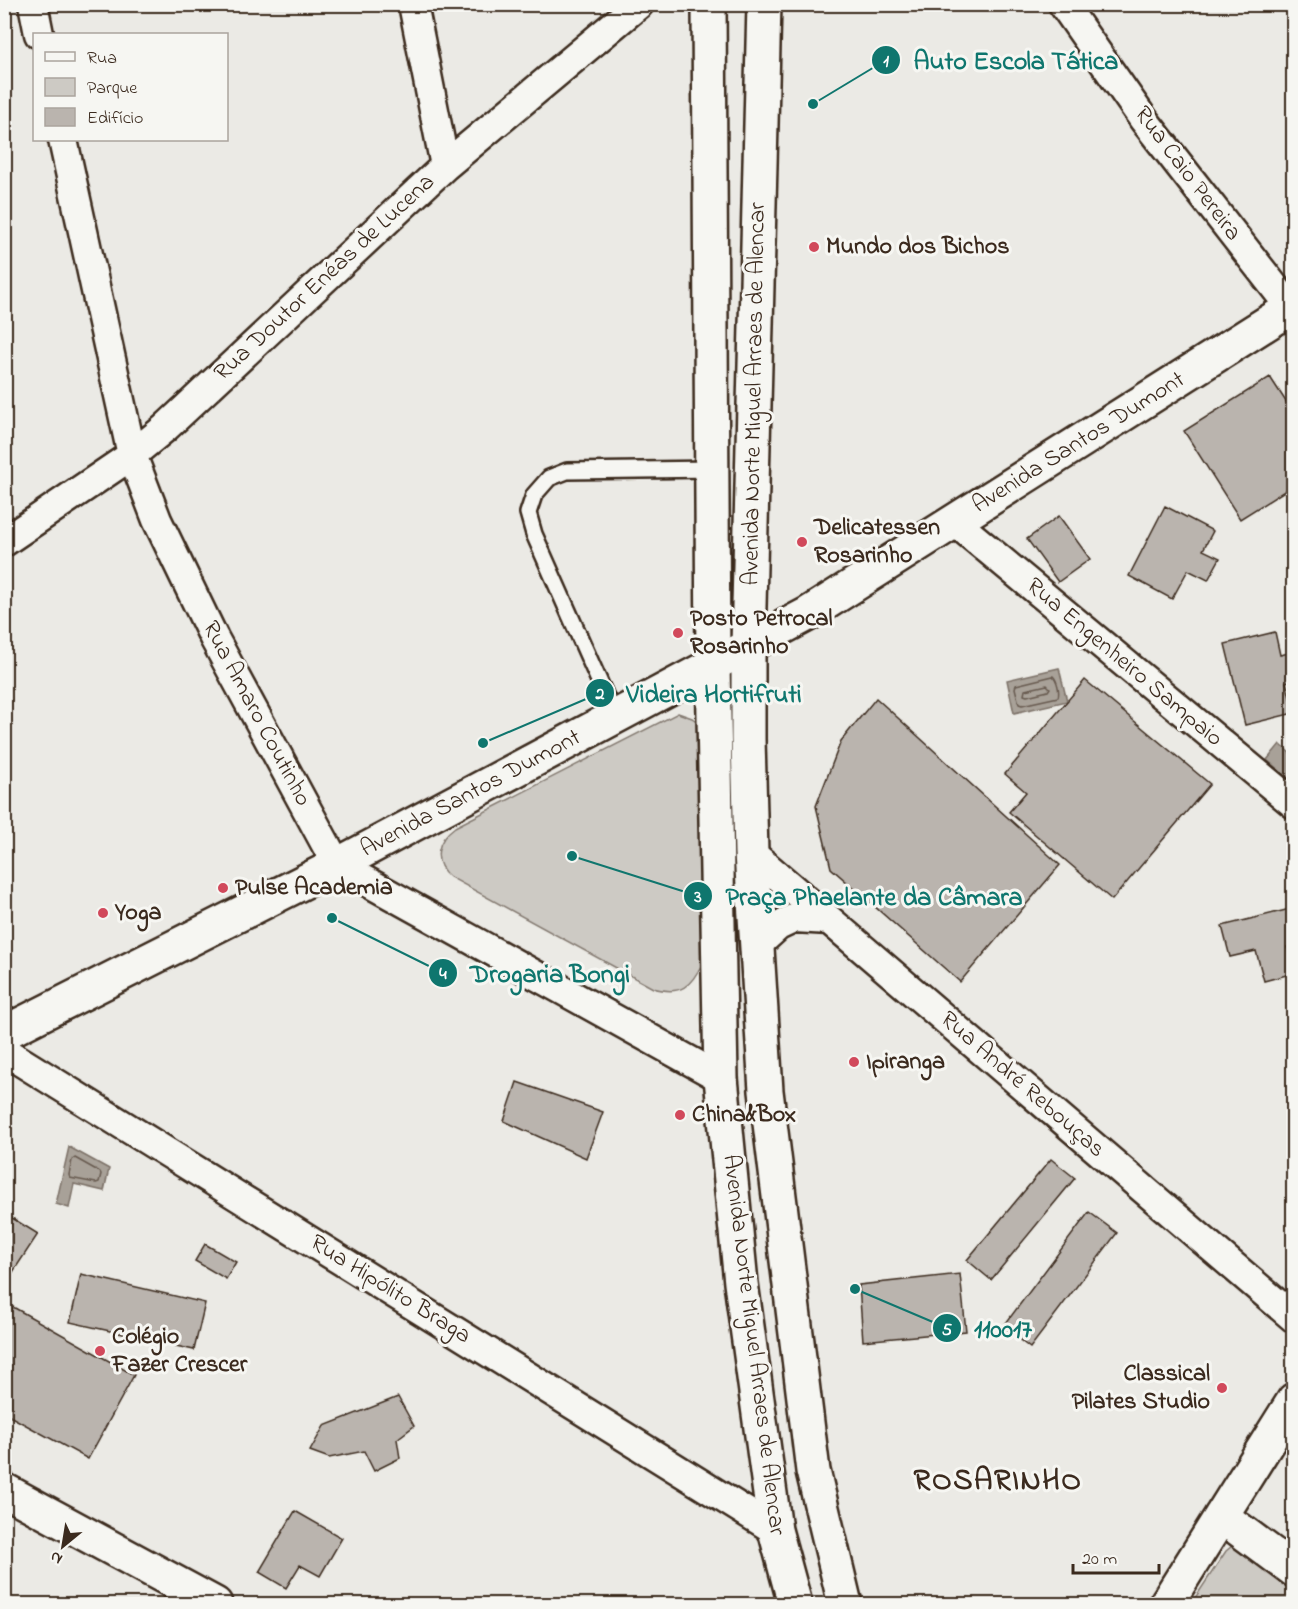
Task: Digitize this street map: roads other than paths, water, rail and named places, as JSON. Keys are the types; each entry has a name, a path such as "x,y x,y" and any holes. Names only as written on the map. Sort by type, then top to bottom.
{"main road":[{"name":"Avenida Norte Miguel Arraes de Alencar","path":"710,4 713,665 721,1078 741,1283 775,1530 795,1605"},
{"name":"Avenida Norte Miguel Arraes de Alencar","path":"764,4 748,646 751,853 766,1091 813,1472 845,1605"},
{"name":"Avenida Santos Dumont","path":"4,1033 337,865 808,614 1292,309"},
{"path":"1166,1605 1293,1400"},
{"path":"4,1490 215,1605"},
{"path":"1221,1516 1293,1570"}],"street":[{"path":"33,4 39,33"},
{"path":"413,4 445,166"},
{"name":"Rua Doutor Enéas de Lucena","path":"4,542 132,455 165,428 445,166 639,4"},
{"name":"Rua Caio Pereira","path":"1063,4 1144,120 1292,309"},
{"name":"Rua Amaro Coutinho","path":"63,141 132,455 157,520 214,638 337,865"},
{"name":"Rua Engenheiro Sampaio","path":"955,522 1293,804"},
{"name":"Rua André Rebouças","path":"751,853 1293,1318"},
{"path":"337,865 721,1078"},
{"path":"757,945 778,926 795,918 829,920"},
{"name":"Rua Hipólito Braga","path":"4,1051 775,1530"}],"lane":[{"path":"615,717 534,534 528,513 534,495 549,478 567,471 713,469"}],"water":[{"path":"1059,668 1067,701 1014,713 1007,680"},
{"path":"1280,744 1293,756 1293,782 1267,760"},
{"path":"69,1147 109,1169 104,1191 74,1184 69,1208 56,1204"}],"place":[{"name":"Auto Escola Tática","path":"813,104"},
{"name":"Mundo dos Bichos","path":"814,247"},
{"name":"Delicatessen Rosarinho","path":"802,542"},
{"name":"Posto Petrocal Rosarinho","path":"678,633"},
{"name":"Videira Hortifruti","path":"483,743"},
{"name":"Praça Phaelante da Câmara","path":"572,856"},
{"name":"Pulse Academia","path":"223,888"},
{"name":"Yoga","path":"103,913"},
{"name":"Drogaria Bongi","path":"332,918"},
{"name":"Ipiranga","path":"854,1062"},
{"name":"China&Box","path":"680,1115"},
{"name":"110017","path":"855,1289"},
{"name":"Colégio Fazer Crescer","path":"100,1351"},
{"name":"Classical Pilates Studio","path":"1222,1388"}],"district":[{"name":"ROSARINHO","path":"998,1482"}]}
